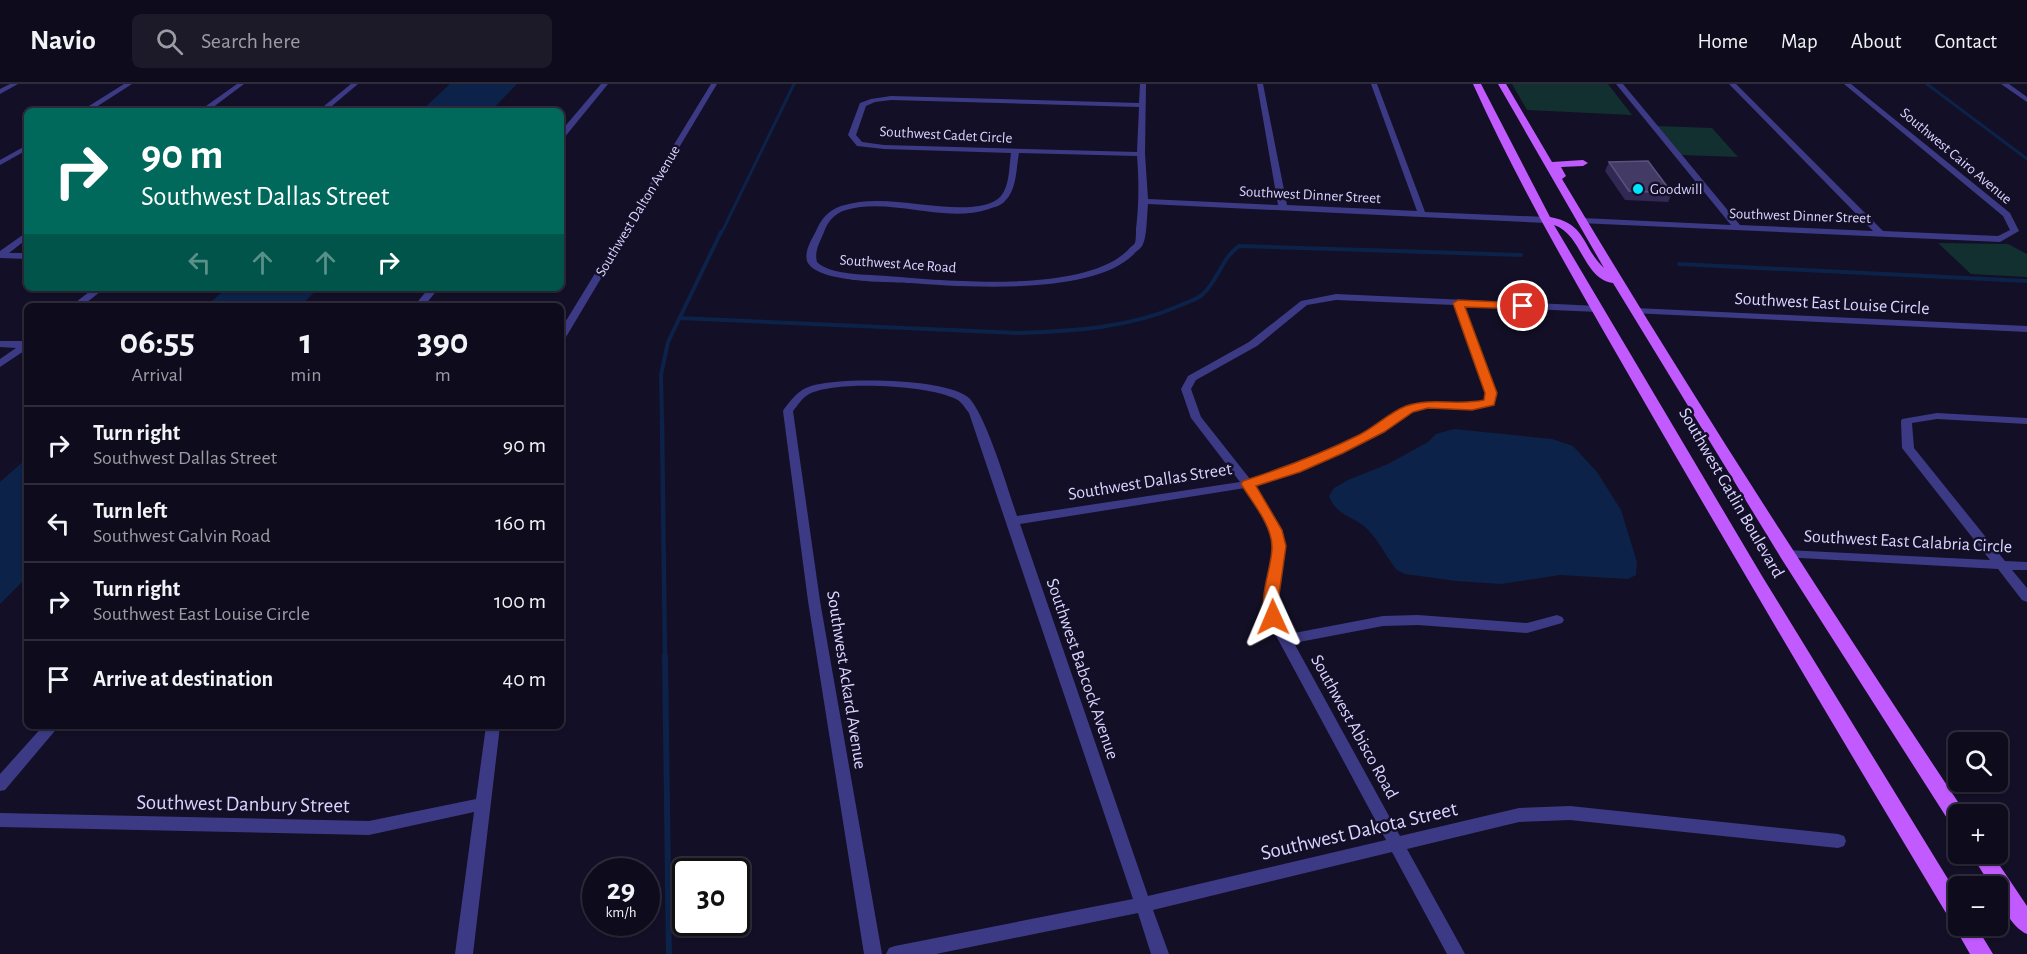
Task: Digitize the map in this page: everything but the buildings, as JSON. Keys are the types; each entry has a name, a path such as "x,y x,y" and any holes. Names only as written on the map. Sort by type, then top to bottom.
{"main road":[{"name":"Southwest Gatlin Boulevard","path":"1477,84 1496,126 1547,220 1737,550 1948,898"},
{"name":"Southwest Gatlin Boulevard","path":"1502,84 1619,286 1786,554 1949,804"},
{"path":"1544,155 1554,159 1583,163 1554,164 1572,195 1573,206"},
{"path":"1520,170 1531,178 1550,210 1561,216 1582,221"},
{"path":"1547,220 1565,224 1573,229 1595,266 1619,286"},
{"path":"1988,864 2027,924"},
{"path":"1971,936 1982,954"}],"street":[{"path":"0,92 15,84"},
{"path":"90,108 129,84"},
{"path":"207,108 241,84"},
{"path":"325,108 355,84"},
{"path":"564,132 605,84"},
{"name":"Southwest Dalton Avenue","path":"564,332 714,84"},
{"path":"1143,84 1141,154 1144,201"},
{"path":"1260,84 1283,207"},
{"path":"1374,84 1422,214"},
{"path":"1619,84 1737,227"},
{"path":"1732,84 1880,233"},
{"name":"Southwest Cairo Avenue","path":"1847,84 2007,215 2015,231"},
{"path":"2004,84 2026,99"},
{"name":"Southwest Cadet Circle","path":"1141,154 884,147 860,144 852,135 863,105 873,100 891,98 1143,105"},
{"path":"0,163 24,149"},
{"name":"Southwest Ace Road","path":"1015,152 1009,188 997,203 970,209 870,205 843,208 832,213 823,225 812,251 812,262 816,267 832,274 942,281 1036,284 1081,276 1121,260 1139,244 1144,201"},
{"name":"Southwest Dinner Street","path":"1144,201 1547,220"},
{"name":"Southwest Dinner Street","path":"1582,221 2000,239 2015,231"},
{"path":"0,255 24,238"},
{"path":"0,255 24,256"},
{"path":"80,303 96,291"},
{"path":"422,303 432,291"},
{"name":"Southwest Abisco Road","path":"1456,954 1398,843 1273,617 1271,602 1279,546 1276,530 1248,484 1196,418 1186,389 1192,378 1253,344 1304,303 1336,297 1458,303"},
{"path":"1458,303 1598,309"},
{"name":"Southwest Dallas Street","path":"1013,521 1248,484 1296,469 1339,450 1379,429 1408,409 1428,405 1472,406 1490,402 1491,393 1458,303"},
{"name":"Southwest East Louise Circle","path":"1635,311 2027,329"},
{"path":"0,345 24,344"},
{"path":"0,364 24,346"},
{"name":"Southwest Ackard Avenue","path":"873,954 814,601 788,411 802,393 816,387 836,384 938,389 963,398"},
{"name":"Southwest Babcock Avenue","path":"963,398 974,412 1013,521 1160,954"},
{"path":"2027,421 1937,416 1906,421 1908,448 2027,597"},
{"name":"Southwest East Calabria Circle","path":"1786,554 2027,566"},
{"path":"1285,640 1393,621 1418,620 1527,628 1557,620"},
{"path":"0,785 49,729"},
{"path":"464,954 494,729"},
{"name":"Southwest Danbury Street","path":"0,820 369,828 483,804"},
{"name":"Southwest Dakota Street","path":"895,954 1142,905 1519,815 1570,813 1838,841"}],"green space":[{"path":"1512,84 1608,84 1632,115 1527,110"},
{"path":"1657,126 1712,128 1738,157 1681,155"},
{"path":"1938,243 2008,244 2027,254 2027,277 1971,274"}],"water":[{"path":"450,84 517,84 494,108 424,108"},
{"path":"224,291 316,291 303,303 210,303"},
{"path":"1454,429 1552,439 1573,446 1597,472 1621,510 1637,562 1636,575 1628,579 1560,575 1501,584 1456,581 1405,574 1397,570 1371,533 1338,510 1329,496 1334,488 1348,480 1388,464 1428,442 1436,434"},
{"path":"24,461 24,580 0,604 0,482"}],"waterway":[{"path":"721,234 794,84"},
{"path":"1927,84 2027,159"},
{"path":"680,318 721,232"},
{"path":"680,318 1020,333 1060,331 1121,324 1160,313 1195,299 1208,288 1228,257 1239,246 1521,255"},
{"path":"1679,264 2027,281"},
{"path":"662,422 661,375 668,342 680,318"},
{"path":"662,420 665,658"},
{"path":"665,656 669,954"}],"place":[{"name":"Goodwill","path":"1638,189"}],"route":[{"path":"1273,617 1272,590 1279,546 1276,530 1248,484 1296,469 1339,450 1379,429 1408,409 1428,405 1472,406 1490,402 1491,393 1458,303 1523,306"}]}
